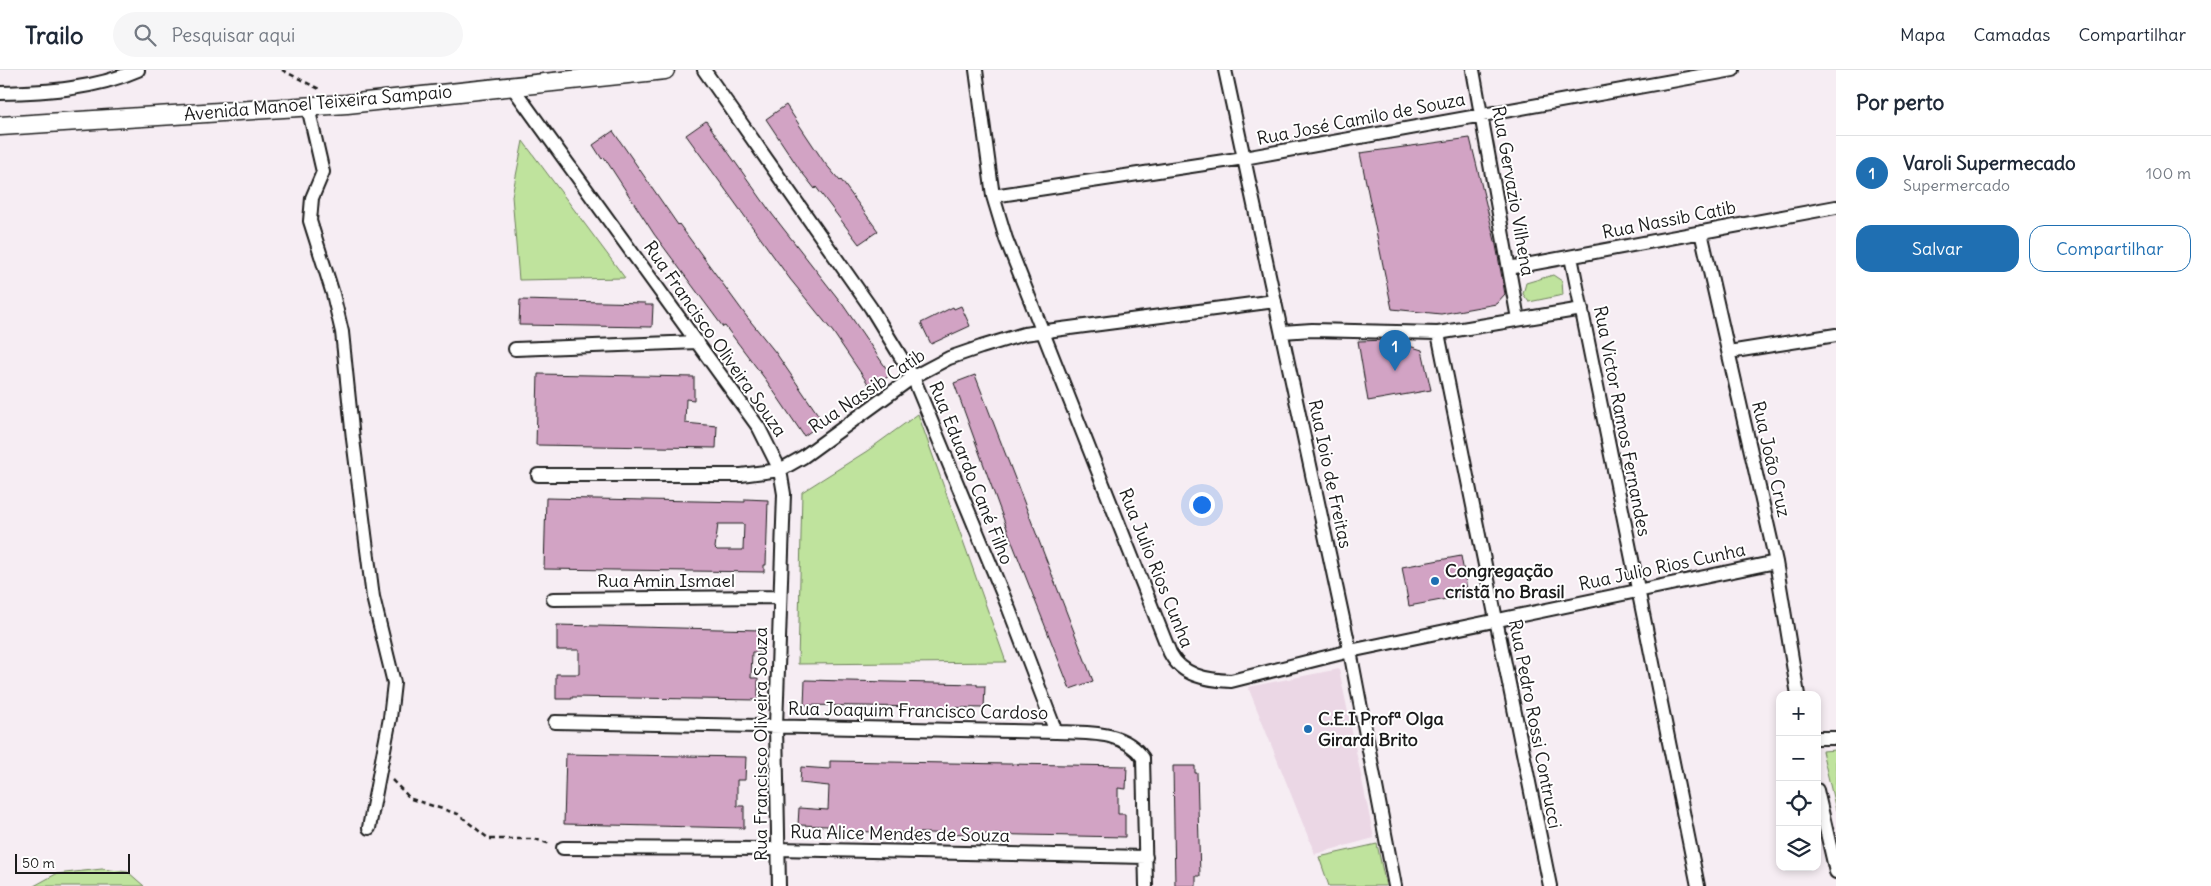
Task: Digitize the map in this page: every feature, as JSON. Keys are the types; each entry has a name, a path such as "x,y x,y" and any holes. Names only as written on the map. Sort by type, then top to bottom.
{"street":[{"path":"0,93 87,86 120,78 138,70"},
{"name":"Avenida Manoel Teixeira Sampaio","path":"0,126 308,107 513,88 665,70"},
{"name":"Rua Eduardo Cané Filho","path":"704,70 871,308 913,377 1009,609 1056,732"},
{"name":"Rua Julio Rios Cunha","path":"976,70 993,196 1006,239 1176,664 1193,675 1231,681 1350,651 1776,562"},
{"name":"Rua Ioio de Freitas","path":"1225,70 1350,651 1396,886"},
{"name":"Rua Gervazio Vilhena","path":"1473,70 1518,319"},
{"name":"Rua José Camilo de Souza","path":"993,196 1244,158 1733,70"},
{"name":"Rua Francisco Oliveira Souza","path":"513,88 759,428 780,470 784,494 776,726 779,886"},
{"path":"308,107 323,172 312,198 310,221 333,294 342,332 353,439 373,597 394,683 381,769 369,828"},
{"name":"Rua Nassib Catib","path":"1509,268 1836,207"},
{"name":"Rua João Cruz","path":"1701,232 1776,562 1797,691"},
{"name":"Rua Victor Ramos Fernandes","path":"1571,257 1698,886"},
{"name":"Rua Nassib Catib","path":"538,475 741,475 780,470 803,457 913,377 949,358 981,347 1024,334 1275,301"},
{"path":"1282,332 1312,330 1438,333 1582,309"},
{"name":"Rua Pedro Rossi Contrucci","path":"1438,333 1550,886"},
{"path":"1729,352 1836,335"},
{"path":"515,349 698,342"},
{"name":"Rua Amin Ismael","path":"553,599 779,597"},
{"name":"Rua Joaquim Francisco Cardoso","path":"555,722 1056,732 1107,735 1124,741 1138,751 1143,758 1145,770 1146,886"},
{"path":"1821,738 1836,738"},
{"path":"1821,807 1836,872"},
{"name":"Rua Alice Mendes de Souza","path":"563,848 777,849 1146,858"}],"path":[{"path":"282,70 323,91"},
{"path":"381,769 411,799 458,814 489,838 535,839 563,848"}],"shaded area":[{"name":"C.E.I Profª Olga Girardi Brito","path":"1339,669 1374,838 1315,854 1248,687"}],"green space":[{"path":"523,141 625,278 519,280 512,196"},
{"path":"1553,275 1562,281 1563,295 1529,302 1523,294 1526,283"},
{"path":"918,414 1006,662 798,664 802,492 867,451"},
{"path":"1836,750 1836,810 1822,751"},
{"path":"1377,844 1386,886 1329,886 1319,857"},
{"path":"102,869 128,872 144,886 34,886 56,874"}],"building":[{"path":"786,105 824,162 841,180 878,231 859,244 816,187 815,189 800,170 766,119"},
{"path":"706,121 772,214 843,305 886,368 889,376 871,388 833,332 790,279 686,135"},
{"path":"613,131 678,225 776,353 819,416 822,423 804,436 766,380 725,326 723,327 654,234 604,157 602,159 593,145"},
{"path":"1470,138 1496,245 1505,294 1496,304 1441,314 1392,309 1360,153"},
{"path":"520,300 645,303 645,305 653,305 652,327 519,325"},
{"path":"961,306 970,326 931,344 921,323 953,307 954,309"},
{"path":"1388,340 1391,352 1409,346 1422,350 1431,390 1368,401 1358,341"},
{"path":"538,374 694,377 694,400 686,399 685,423 717,426 716,448 536,445"},
{"path":"975,375 1093,681 1070,689 1010,537 954,383"},
{"path":"546,498 745,502 745,499 768,500 766,565 764,565 764,572 544,569","holes":["718,524 744,524 743,550 717,550 715,548"]},
{"name":"Congregação cristã no Brasil","path":"1461,556 1468,595 1409,606 1402,567"},
{"path":"557,625 760,630 759,652 752,652 751,678 758,678 758,700 572,697 572,699 556,699 556,674 579,674 579,650 557,650"},
{"path":"805,680 977,684 977,686 985,686 984,708 804,705"},
{"path":"566,754 746,757 745,780 737,780 737,806 744,806 744,828 564,824"},
{"path":"830,761 1127,766 1126,789 1118,788 1118,814 1125,814 1125,837 828,831 828,826 798,825 799,808 828,810 829,786 800,783 801,767 830,769"},
{"path":"1173,766 1195,766 1195,773 1197,773 1200,876 1196,876 1196,886 1175,886"}],"place":[{"name":"Varoli Supermecado","path":"1395,371"},
{"name":"Congregação cristã no Brasil","path":"1435,581"},
{"name":"C.E.I Profª Olga Girardi Brito","path":"1308,729"}]}
